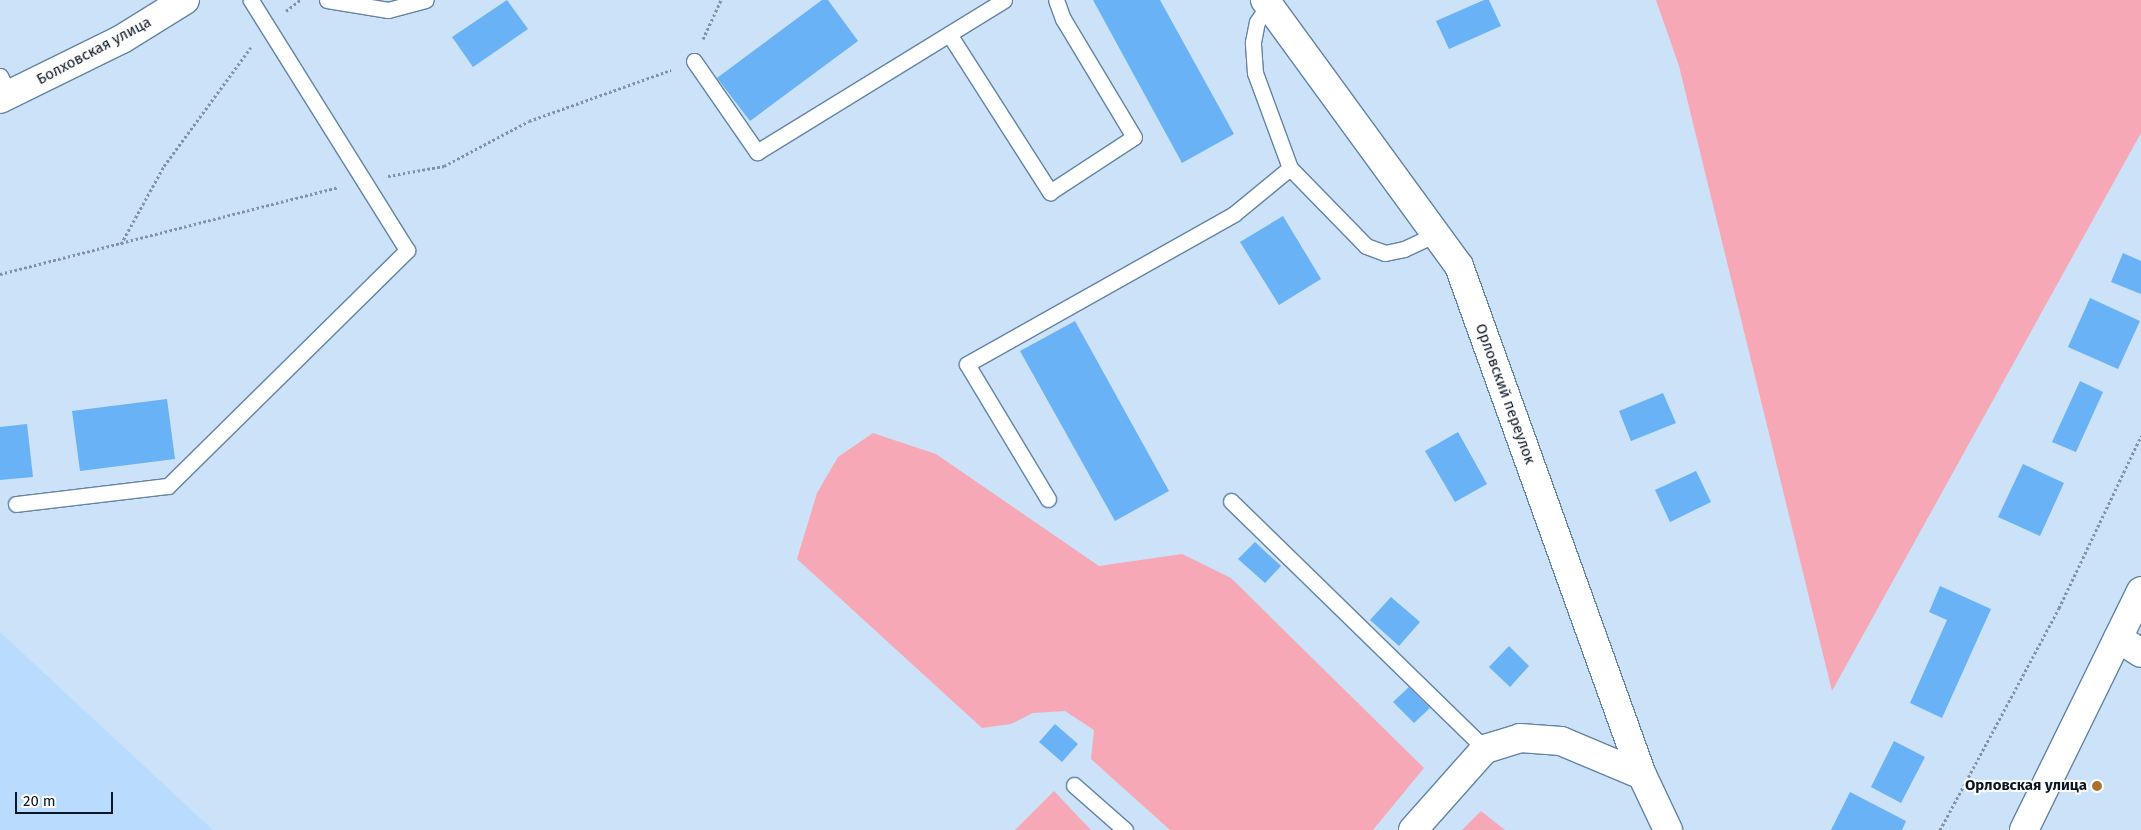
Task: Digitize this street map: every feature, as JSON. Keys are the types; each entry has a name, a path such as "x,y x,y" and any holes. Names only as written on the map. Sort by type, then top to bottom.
{"street":[{"name":"Болховская улица","path":"3,90 122,39 185,0"},
{"name":"Орловский переулок","path":"1267,2 1459,266 1642,775 1668,830"},
{"path":"2024,830 2141,591"},
{"path":"2118,638 2141,653"},
{"path":"1413,830 1485,749 1520,738 1561,741 1642,775"}],"lane":[{"path":"16,504 168,486 406,250 251,0"},
{"path":"327,0 388,10 426,0"},
{"path":"694,61 757,152 1004,0"},
{"path":"949,34 1050,192 1134,137 1063,19 1056,0"},
{"path":"1267,2 1257,22 1253,42 1254,73 1290,168 1366,246 1384,253 1404,249 1436,234"},
{"path":"1048,500 967,364 1234,214 1290,168"},
{"path":"1231,501 1485,749"},
{"path":"1074,785 1125,830"}],"path":[{"path":"121,245 164,166 266,26 300,0"},
{"path":"1940,830 2059,608 2141,436"}],"shaded area":[{"path":"1656,0 2141,0 2141,133 1832,691 1679,66"},
{"path":"873,433 936,454 1099,566 1182,554 1231,578 1424,768 1373,830 1170,830 1091,759 1094,730 1065,711 1033,713 1011,724 982,728 797,559 817,493 838,457"},
{"path":"0,632 213,830 0,830"},
{"path":"1054,791 1091,830 1015,830"},
{"path":"1481,811 1505,830 1462,830"}],"building":[{"path":"507,0 528,29 473,67 452,37"},
{"path":"822,0 828,0 858,41 750,121 717,78"},
{"path":"1093,0 1160,0 1234,134 1182,163"},
{"path":"1484,0 1489,0 1501,26 1449,49 1436,21"},
{"path":"1283,216 1321,279 1279,305 1240,242"},
{"path":"2123,253 2141,261 2141,294 2111,282"},
{"path":"2090,298 2140,321 2118,369 2068,347"},
{"path":"1075,321 1169,491 1115,521 1020,351"},
{"path":"2080,381 2103,392 2076,452 2052,442"},
{"path":"1663,393 1676,423 1631,441 1619,411"},
{"path":"167,399 175,459 80,471 72,411"},
{"path":"27,424 33,477 0,480 0,427"},
{"path":"1458,432 1487,484 1455,502 1425,451"},
{"path":"2023,464 2064,483 2040,536 1998,517"},
{"path":"1696,471 1711,502 1670,522 1655,490"},
{"path":"1255,542 1281,566 1265,583 1238,559"},
{"path":"1940,586 1991,609 1942,718 1910,703 1947,620 1929,612"},
{"path":"1391,597 1420,622 1399,646 1370,620"},
{"path":"1509,646 1529,666 1510,687 1489,667"},
{"path":"1409,687 1430,708 1414,723 1393,702"},
{"path":"1055,724 1078,744 1062,762 1039,742"},
{"path":"1894,741 1925,757 1901,803 1871,787"},
{"path":"1850,792 1906,821 1902,830 1831,830"}],"place":[{"name":"Орловская улица","path":"2097,786"}]}
